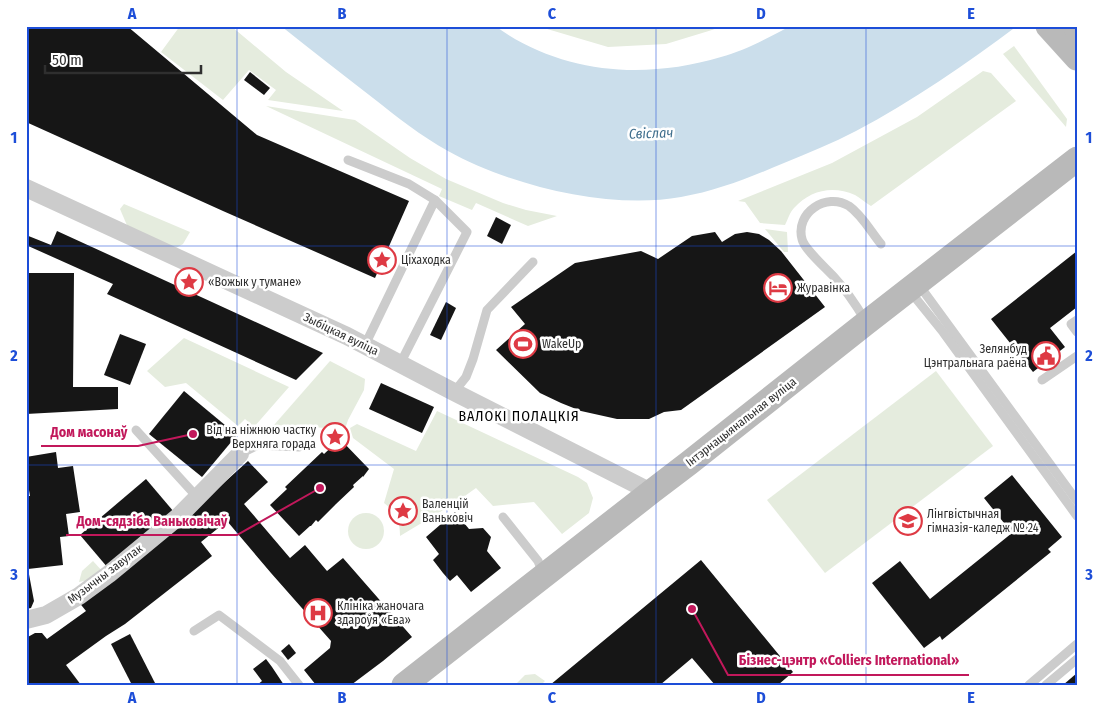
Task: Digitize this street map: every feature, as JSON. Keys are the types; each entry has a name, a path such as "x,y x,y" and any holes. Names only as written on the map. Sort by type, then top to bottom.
{"main road":[{"path":"1048,26 1077,58"},
{"name":"Інтэрнацыянальная вуліца","path":"404,685 1077,159"}],"street":[{"name":"Зыбіцкая вуліца","path":"26,188 365,345 651,492"},
{"name":"Музычны завулак","path":"26,620 46,615 79,596 109,574 173,522 240,454"}],"lane":[{"path":"348,160 409,184 435,200 467,232 400,364"},
{"path":"365,345 435,200"},
{"path":"866,323 858,308 835,278 802,241 802,224 812,209 820,204 840,202 849,206 859,216 881,244"},
{"path":"454,392 466,377 487,310 532,262"},
{"path":"913,287 941,314 1077,501"},
{"path":"913,287 943,332 1077,516"},
{"path":"1077,320 1070,324 1077,332"},
{"path":"1042,380 1077,356"},
{"path":"136,430 198,498"},
{"path":"240,454 258,445 299,447"},
{"path":"503,517 538,561 545,575"},
{"path":"194,631 219,615 280,661 299,685"},
{"path":"1029,685 1077,644"},
{"path":"1046,685 1077,659"}],"shaded area":[{"path":"180,26 231,26 286,72 343,111 268,100 276,90 249,70 223,100 161,52"},
{"path":"537,26 722,26 666,44 608,47"},
{"path":"1014,46 1067,119 1066,127 1003,54"},
{"path":"983,71 991,73 1016,101 871,206 847,192 838,190 822,191 800,202 791,212 785,225 760,223 745,202 738,201 832,163 917,117"},
{"path":"266,106 355,120 410,158 446,179 503,203 557,216 528,226 476,203 472,210 439,196 442,189"},
{"path":"124,204 190,232 183,244 176,248 129,230 120,209"},
{"path":"765,229 787,232 788,252 784,252"},
{"path":"184,338 289,387 254,427 245,419 238,426 186,383 165,387 147,371"},
{"path":"330,361 365,379 364,390 345,429 274,425"},
{"path":"936,371 993,446 825,573 767,500"},
{"path":"437,411 578,477 587,483 593,498 589,513 562,534 534,502 493,506 476,488 400,536 396,517 392,510 384,503 394,469 353,438 350,428 357,424 416,451"},
{"path":"366,513 373,514 379,518 383,524 383,538 379,544 373,548 366,549 359,548 353,544 349,538 348,531 349,524 353,518 359,514"},
{"path":"93,561 104,573 95,579 79,582 82,571"},
{"path":"535,674 545,681 541,685 515,685 525,675"}],"water":[{"name":"Свіслач","path":"281,26 495,26 521,42 548,54 576,63 604,68 633,70 663,69 721,57 791,26 1017,26 919,95 829,144 746,178 708,191 681,197 653,200 624,200 562,192 501,175 473,164 428,139 400,119"}],"building":[{"path":"26,26 127,26 257,135 409,201 375,278 26,122"},
{"path":"250,72 270,88 264,95 244,80"},
{"path":"496,217 511,225 502,244 487,236"},
{"path":"57,231 323,353 296,380 107,294 113,284 26,245 26,235 51,245"},
{"path":"715,232 722,242 735,234 747,232 759,234 769,240 781,251 825,307 681,410 664,412 649,419 617,419 581,411 540,393 496,350 525,324 511,307 575,263 641,251 658,259 692,236"},
{"path":"1077,251 1077,307 1050,328 1065,347 1033,372 991,319"},
{"path":"26,273 74,273 73,387 118,387 118,409 26,414"},
{"path":"446,302 456,308 441,340 430,335"},
{"path":"120,334 146,344 130,385 104,375"},
{"path":"381,383 434,407 422,433 369,409"},
{"path":"184,391 237,435 202,477 149,434"},
{"path":"340,439 369,469 353,485 354,487 318,522 316,520 299,536 270,505 287,489 285,487 322,452 324,454"},
{"path":"56,452 58,468 73,466 80,512 66,514 69,536 60,537 63,565 28,569 34,601 31,608 26,609 26,496 30,496 26,473 26,457"},
{"path":"248,461 268,482 244,504 290,558 305,545 327,571 343,558 412,637 351,685 316,685 304,670 330,648 331,641 227,521 201,542 212,556 125,624 66,665 81,685 26,685 26,638 35,633 42,633 47,639 86,611 78,601 184,519"},
{"path":"1012,475 1062,537 1048,549 1051,552 942,640 940,636 924,648 872,583 900,561 930,599 1012,533 984,498"},
{"path":"146,479 174,512 108,568 80,535"},
{"path":"455,512 469,529 483,528 491,537 487,551 501,568 471,592 457,575 450,581 443,573 433,560 439,554 426,537"},
{"path":"701,560 793,672 778,685 715,685 692,658 660,685 550,685"},
{"path":"130,634 156,685 132,685 111,644"},
{"path":"289,644 296,653 288,660 281,651"},
{"path":"266,659 284,685 257,685 262,681 253,669"},
{"path":"1077,673 1077,685 1063,685"}],"place":[{"name":"Ціхаходка","path":"382,260"},
{"name":"«Вожык у тумане»","path":"189,282"},
{"name":"Журавінка","path":"778,288"},
{"name":"WakeUp","path":"523,344"},
{"name":"Зелянбуд Цэнтральнага раёна","path":"1046,356"},
{"name":"Дом масонаў","path":"193,434"},
{"name":"Від на ніжнюю частку Верхняга горада","path":"335,437"},
{"name":"Дом-сядзіба Ваньковічаў","path":"320,488"},
{"name":"Валенцій Ваньковіч","path":"403,511"},
{"name":"Лінгвістычная гімназія-каледж № 24","path":"908,521"},
{"name":"Бізнес-цэнтр «Colliers International»","path":"692,609"},
{"name":"Клініка жаночага здароўя «Ева»","path":"318,613"}],"district":[{"name":"ВАЛОКІ ПОЛАЦКІЯ","path":"519,416"}]}
